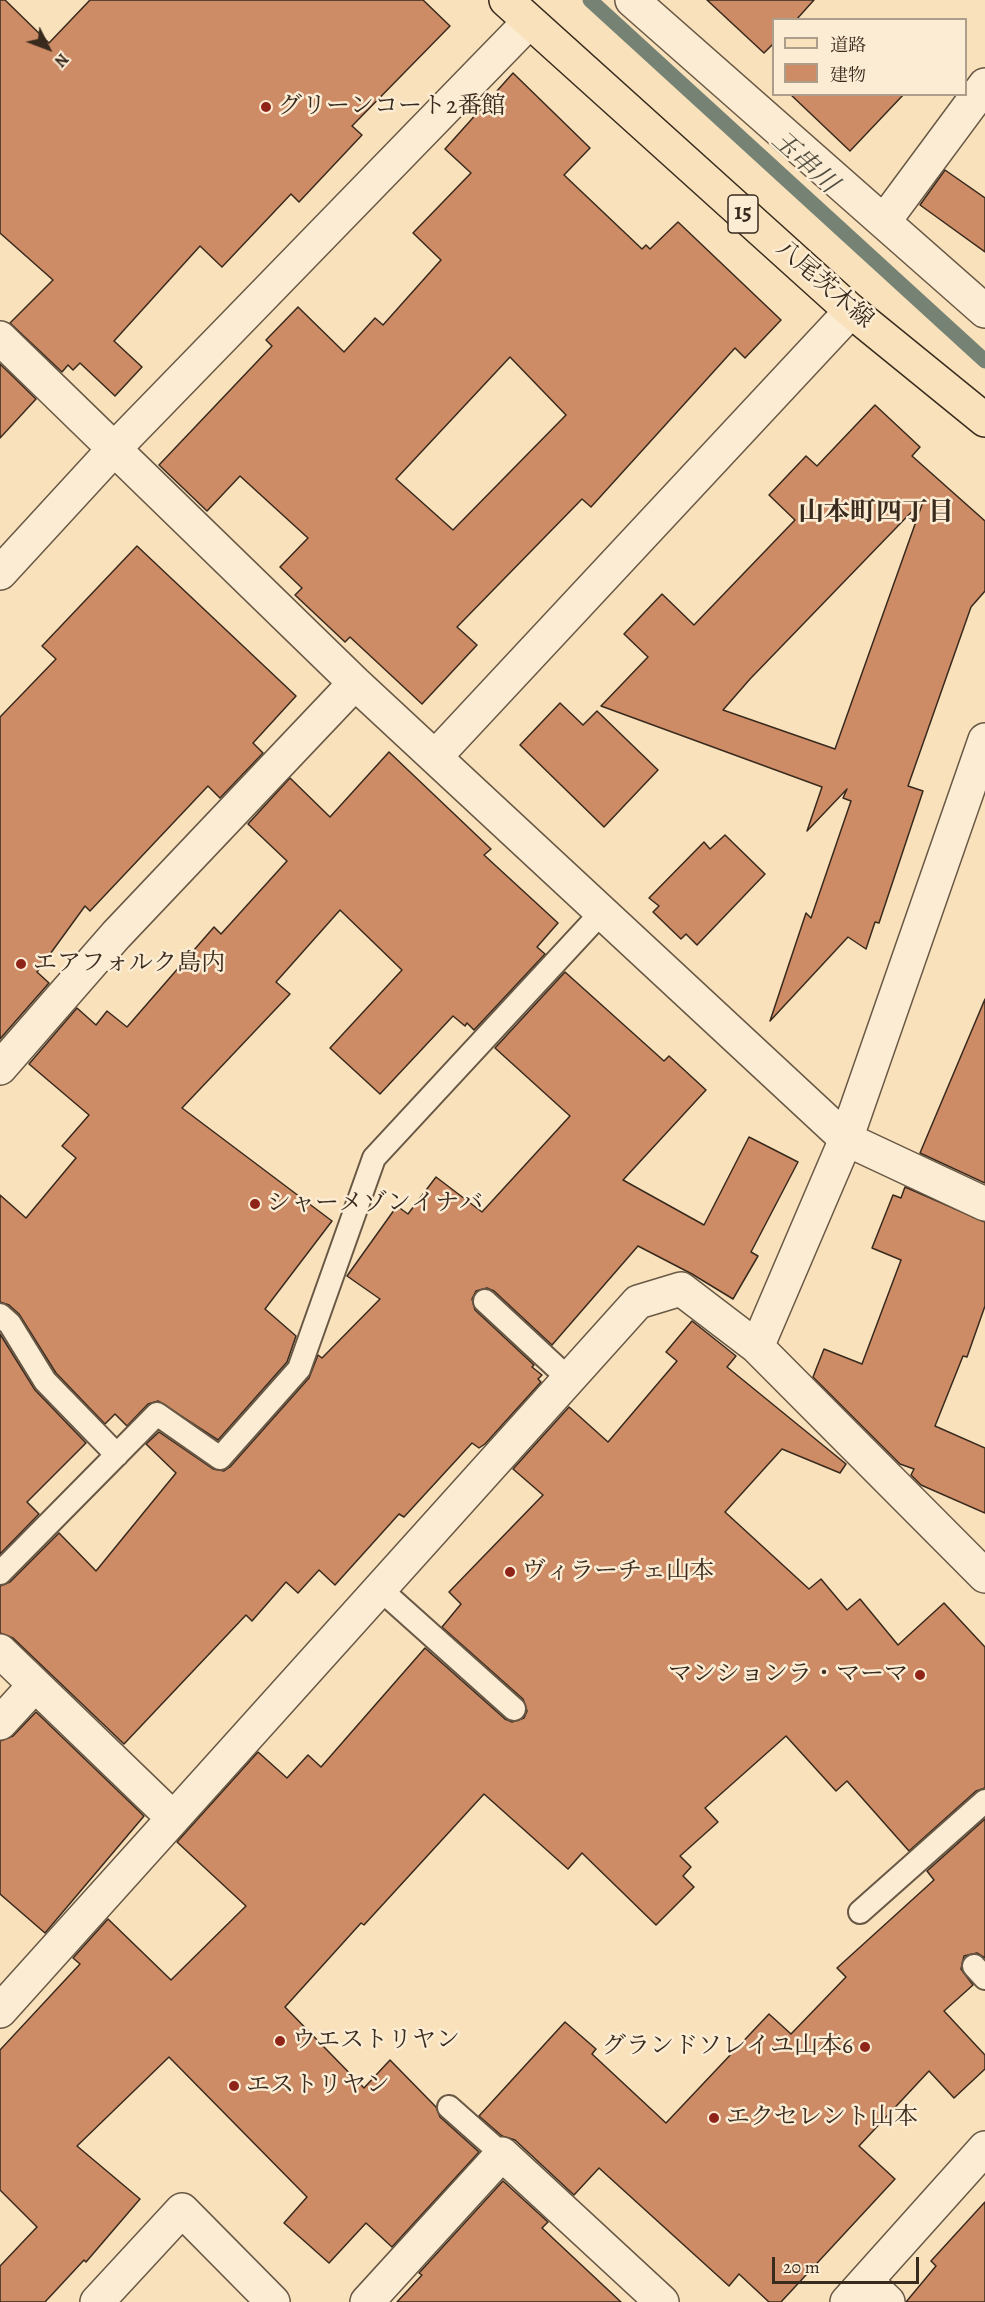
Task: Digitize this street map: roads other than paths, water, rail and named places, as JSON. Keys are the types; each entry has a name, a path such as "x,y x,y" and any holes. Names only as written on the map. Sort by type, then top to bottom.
{"main road":[{"name":"八尾茨木線","path":"518,11 851,311 985,420"}],"street":[{"path":"632,0 885,220 985,311"},
{"path":"0,573 518,11"},
{"path":"885,220 985,85"},
{"path":"435,757 851,311"},
{"path":"0,338 356,683 846,1139 985,1204"},
{"path":"0,1068 116,935 356,683"},
{"path":"758,1347 846,1139 985,740"},
{"path":"0,2011 639,1302 681,1289 758,1347 985,1576"},
{"path":"0,1651 173,1818"},
{"path":"0,1723 35,1684"},
{"path":"867,2295 985,2148"},
{"path":"367,2302 502,2154 649,2298"},
{"path":"97,2302 182,2210 273,2302"}],"lane":[{"path":"0,1573 157,1414 220,1458 299,1369 374,1158 602,912"},
{"path":"485,1301 569,1379"},
{"path":"0,1315 10,1324 45,1381 117,1455"},
{"path":"380,1589 514,1709"},
{"path":"860,1912 985,1801"},
{"path":"449,2107 502,2154"}],"waterway":[{"name":"玉串川","path":"590,0 985,361"}],"place":[{"name":"グリーンコート2番館","path":"266,107"},
{"name":"エアフォルク島内","path":"21,964"},
{"name":"シャーメゾンイナバ","path":"255,1204"},
{"name":"ヴィラーチェ山本","path":"510,1572"},
{"name":"マンションラ・マーマ","path":"920,1675"},
{"name":"ウエストリヤン","path":"280,2041"},
{"name":"グランドソレイユ山本6","path":"865,2047"},
{"name":"エストリヤン","path":"234,2086"},
{"name":"エクセレント山本","path":"714,2118"}],"district":[{"name":"山本町四丁目","path":"876,514"}]}
